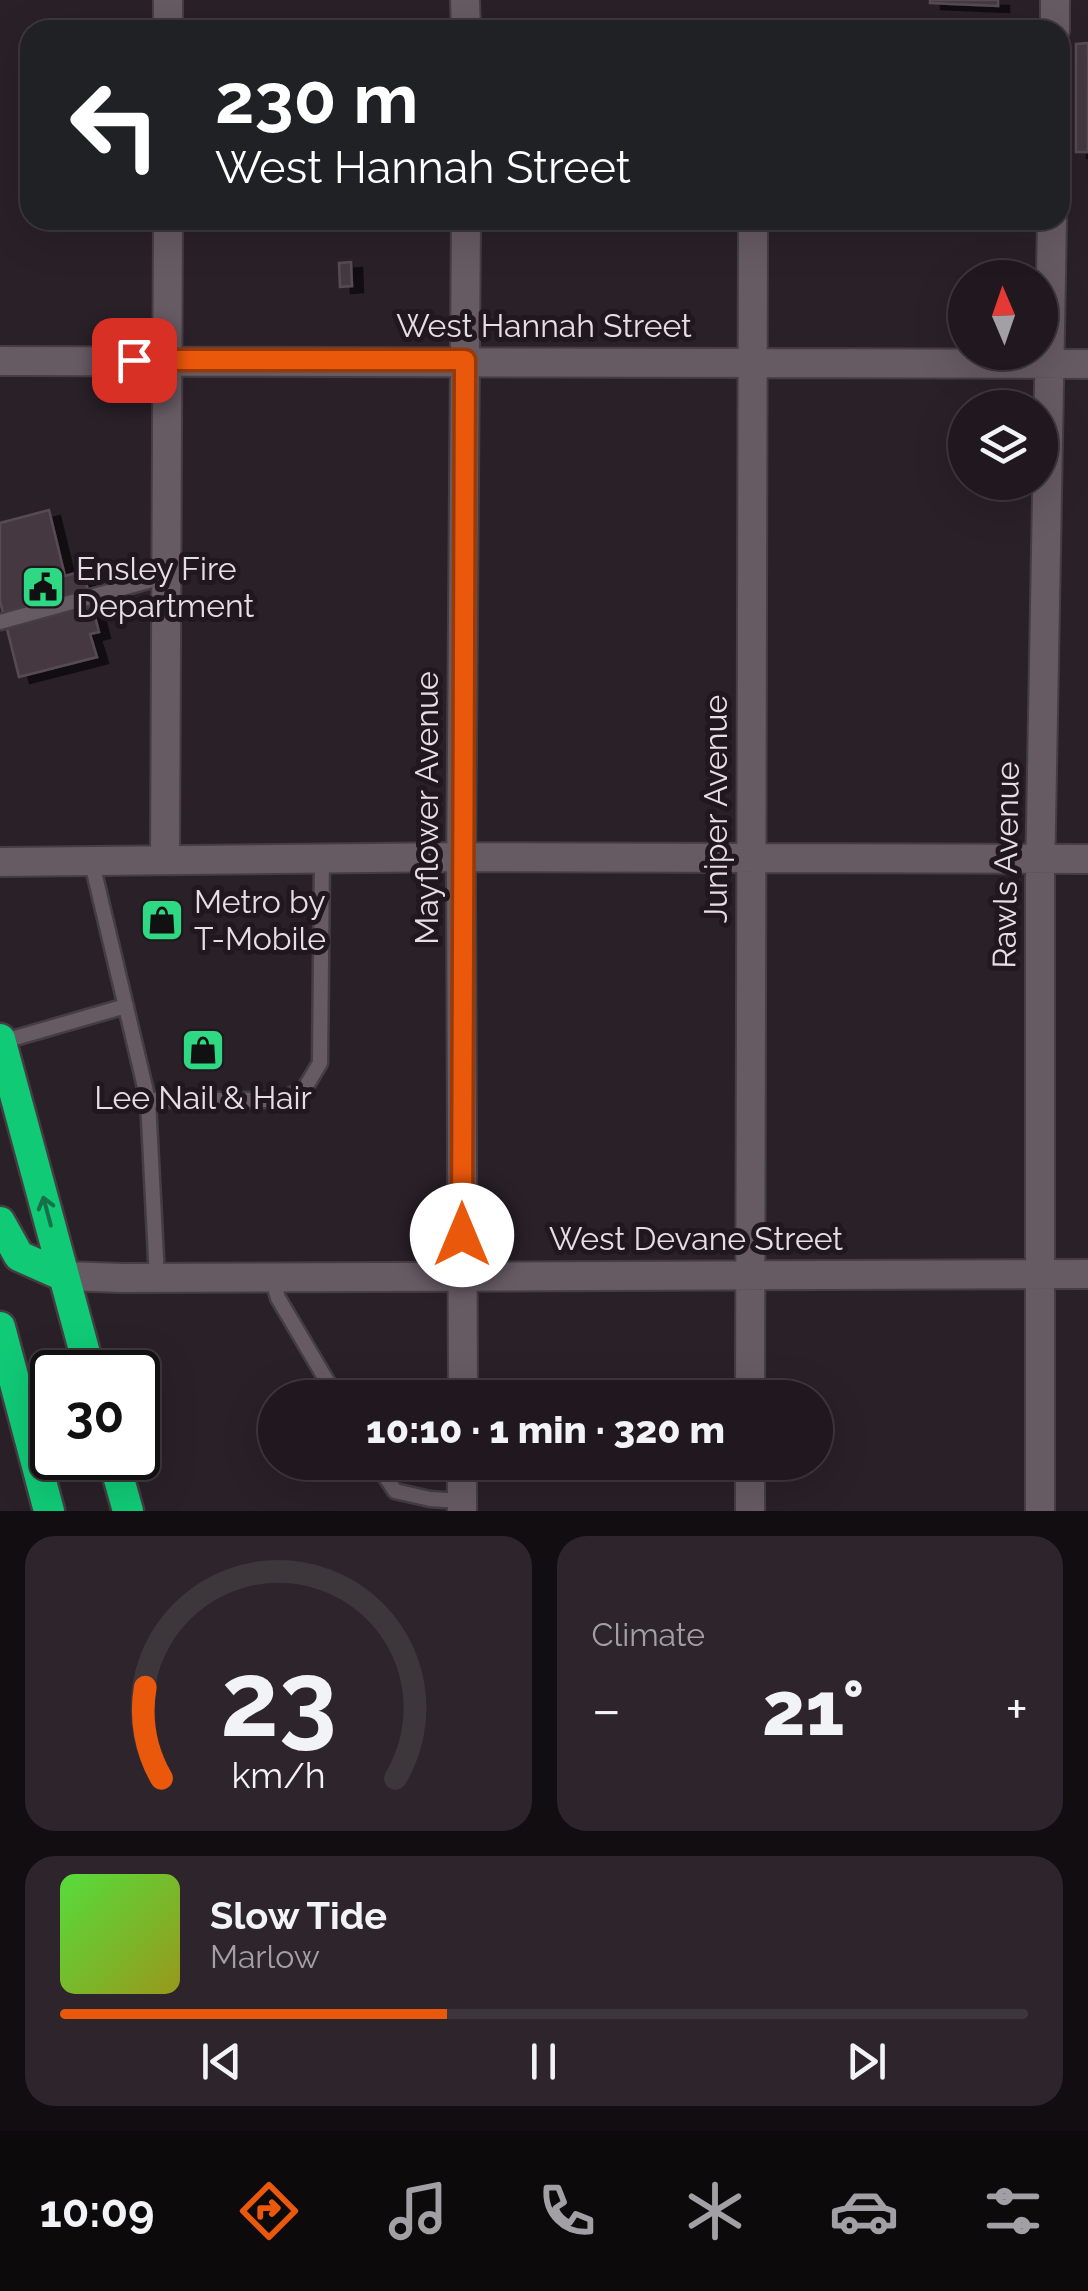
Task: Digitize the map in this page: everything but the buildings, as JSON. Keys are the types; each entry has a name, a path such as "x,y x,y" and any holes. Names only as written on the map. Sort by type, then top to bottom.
{"highway":[{"path":"0,1040 84,1350"},
{"path":"0,1222 19,1256 64,1276"},
{"path":"0,1327 49,1511"},
{"path":"119,1480 128,1511"}],"street":[{"path":"165,858 168,230"},
{"name":"Mayflower Avenue","path":"462,1380 466,230"},
{"name":"Juniper Avenue","path":"750,1380 752,230"},
{"name":"Rawls Avenue","path":"1051,260 1052,230"},
{"name":"West Hannah Street","path":"0,360 948,363"},
{"name":"West Hannah Street","path":"1058,364 1088,364"},
{"name":"Rawls Avenue","path":"1040,1511 1041,858 1048,370"},
{"path":"0,862 462,856 1088,858"},
{"name":"West Devane Street","path":"64,1276 1088,1274"},
{"path":"462,1480 462,1506"},
{"path":"750,1480 750,1511"}],"lane":[{"path":"0,622 166,576"},
{"path":"91,858 148,1100 157,1278"},
{"path":"148,1100 282,1100 305,1088 320,1062 322,858"},
{"path":"0,1040 126,1006"},
{"path":"272,1277 278,1298 326,1380"},
{"path":"388,1480 395,1491 462,1506"}],"place":[{"name":"Ensley Fire Department","path":"43,587"},
{"name":"Metro by T-Mobile","path":"162,920"},
{"name":"Lee Nail & Hair","path":"203,1050"}],"route":[{"path":"134,360 465,360 462,1235"}]}
